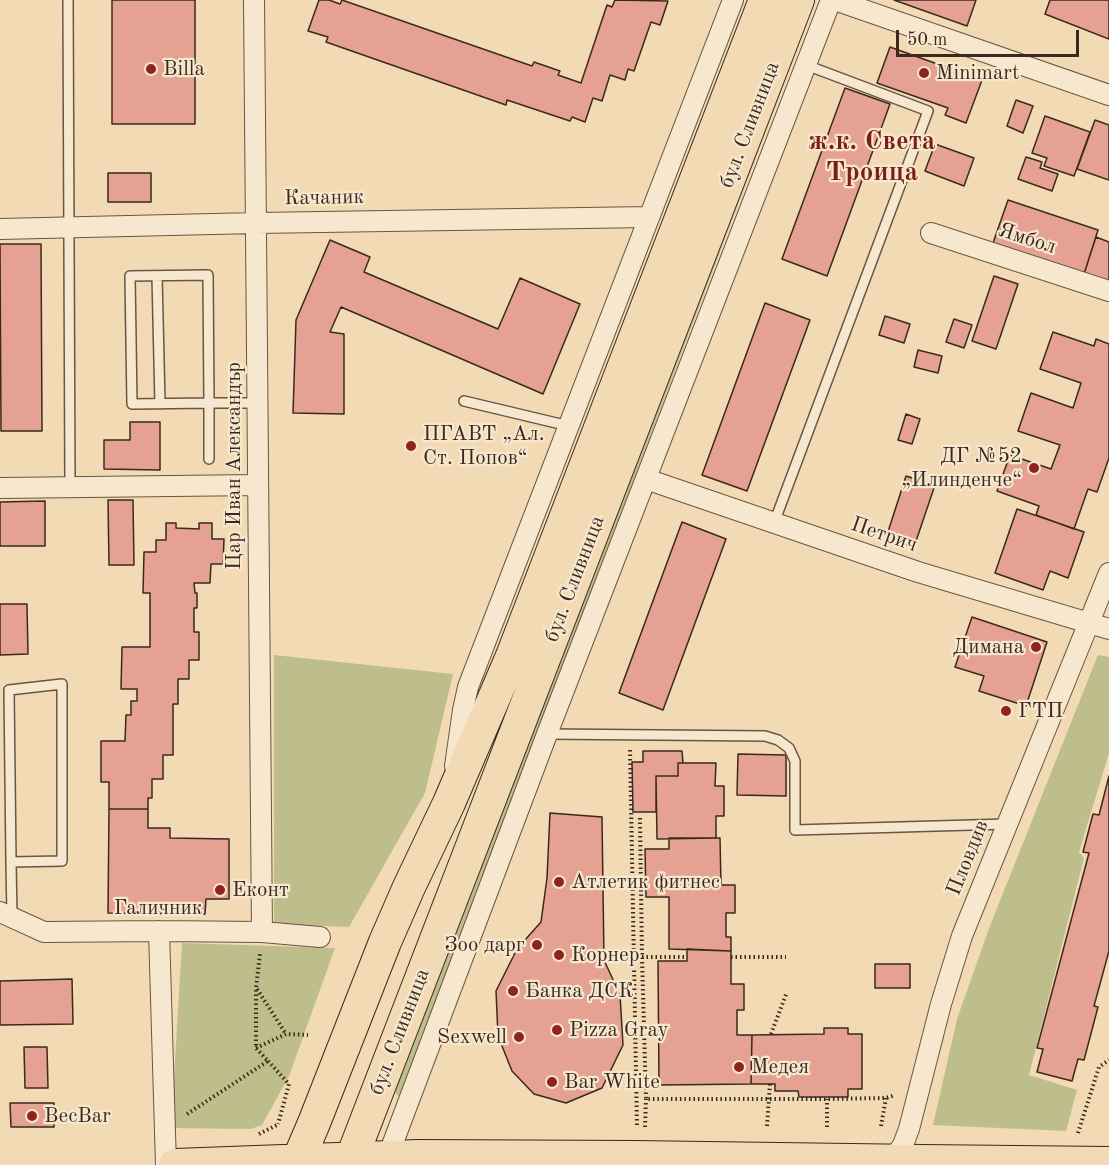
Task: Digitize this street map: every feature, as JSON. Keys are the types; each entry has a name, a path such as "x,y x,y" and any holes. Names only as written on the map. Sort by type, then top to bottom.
{"main road":[{"name":"бул. Сливница","path":"297,1163 385,942 449,803 512,656 765,0"},
{"name":"бул. Сливница","path":"350,1161 798,0"},
{"path":"175,1165 350,1161 388,1156 622,1157 891,1163 1109,1163"}],"street":[{"name":"Цар Иван Александър","path":"254,0 262,932"},
{"name":"бул. Сливница","path":"449,803 468,687 733,0"},
{"name":"бул. Сливница","path":"388,1156 547,734 833,0"},
{"path":"833,0 1109,95"},
{"name":"Качаник","path":"0,229 648,217"},
{"name":"Ямбол","path":"931,232 1109,291"},
{"name":"Петрич","path":"646,479 918,572 1109,629"},
{"path":"0,488 258,485"},
{"name":"Пловдив","path":"891,1163 903,1145 909,1129 941,1004 962,936 1109,573"},
{"name":"Галичник","path":"6,915 44,933 262,932 320,937"},
{"path":"159,931 166,1165"},
{"name":"бул. Сливница","path":"350,1161 402,1120"}],"lane":[{"path":"68,0 69,486"},
{"path":"774,523 928,111 806,65"},
{"path":"209,459 209,403 208,275 130,276 132,404 209,403 257,403"},
{"path":"157,276 160,404"},
{"path":"464,401 569,426"},
{"path":"6,915 11,862 9,690 62,684 62,861 11,862"},
{"path":"547,734 765,736 778,740 789,748 795,761 795,830 1007,824"}],"path":[{"path":"630,736 637,1127"},
{"path":"640,818 645,1127"},
{"path":"259,1134 280,1124 289,1084 256,1048 256,988 262,932"},
{"path":"642,957 687,957"},
{"path":"731,957 786,957"},
{"path":"256,988 286,1034"},
{"path":"771,1034 787,992"},
{"path":"256,1048 286,1034 308,1035"},
{"path":"1078,1133 1099,1067 1109,1060"},
{"path":"165,1128 268,1061"},
{"path":"767,1126 770,1084"},
{"path":"646,1099 886,1098 919,1088"},
{"path":"881,1126 886,1098"},
{"path":"827,1099 827,1127"}],"green space":[{"path":"797,19 807,23 399,1096 394,1089"},
{"path":"274,655 453,674 425,793 349,927 274,924"},
{"path":"1098,655 1109,657 1109,753 1079,852 1084,858 1029,1075 1077,1090 1066,1131 933,1125 957,1019 991,923"},
{"path":"182,943 335,948 289,1076 262,1125 251,1129 171,1128"}],"building":[{"path":"112,0 195,0 195,124 112,124"},
{"path":"319,0 329,0 340,4 342,0 532,66 534,62 560,71 558,75 581,83 607,5 612,7 615,0 668,1 660,25 651,22 634,71 628,69 625,80 610,75 602,101 593,98 585,122 572,117 570,121 507,100 506,105 326,42 328,37 308,31"},
{"path":"894,0 976,0 967,26"},
{"path":"1050,0 1109,0 1109,39 1045,14"},
{"path":"890,47 982,80 966,123 945,115 948,108 877,83"},
{"path":"845,88 890,104 827,276 782,259"},
{"path":"1016,100 1033,106 1023,133 1007,126"},
{"path":"1045,116 1090,132 1074,176 1044,166 1047,158 1032,153"},
{"path":"1095,120 1109,125 1109,180 1077,169"},
{"path":"935,144 974,158 964,186 925,171"},
{"path":"1026,157 1042,162 1040,168 1058,174 1052,191 1018,179"},
{"path":"108,173 151,173 151,202 108,202"},
{"path":"1008,200 1098,230 1084,274 993,243"},
{"path":"1096,237 1109,242 1109,282 1084,274"},
{"path":"330,240 370,257 364,272 498,329 520,278 580,304 543,394 341,307 330,332 344,334 344,414 293,413 296,320"},
{"path":"0,244 41,244 42,431 1,431"},
{"path":"994,276 1018,284 996,349 972,341"},
{"path":"765,303 810,320 747,491 702,475"},
{"path":"885,316 910,324 904,343 879,335"},
{"path":"954,319 972,325 964,348 946,342"},
{"path":"1053,332 1094,346 1096,339 1109,344 1109,458 1097,492 1088,489 1074,529 1036,515 1039,506 997,491 1010,455 1051,469 1060,445 1018,431 1031,393 1073,408 1081,383 1040,369"},
{"path":"918,350 942,356 938,373 914,367"},
{"path":"906,414 920,419 912,444 898,440"},
{"path":"130,422 160,422 160,470 104,469 104,440 130,440"},
{"path":"906,476 935,485 914,547 886,538"},
{"path":"108,500 133,500 134,565 109,565"},
{"path":"45,501 45,546 0,546 0,502"},
{"path":"1017,509 1084,532 1068,578 1050,571 1043,590 995,573"},
{"path":"682,522 726,539 663,710 619,693"},
{"path":"166,523 176,523 176,528 199,529 199,523 212,523 212,539 224,539 223,564 211,564 210,583 194,583 197,608 194,608 194,632 199,632 199,660 189,660 189,679 178,679 178,704 173,704 173,755 163,755 163,779 152,779 152,798 148,798 148,809 109,809 109,782 101,782 101,741 125,741 126,715 131,715 131,701 137,701 137,689 121,689 122,647 150,647 150,593 143,593 144,552 156,552 156,540 166,540"},
{"path":"0,604 27,604 28,654 0,655"},
{"path":"972,617 1047,642 1026,706 979,691 984,676 955,667"},
{"path":"643,751 682,751 683,763 678,763 678,776 656,776 656,812 633,812 632,762 643,762"},
{"path":"738,754 786,755 786,796 737,795"},
{"path":"678,763 716,763 715,786 724,786 724,816 716,816 716,838 657,839 656,776 678,776"},
{"path":"1109,776 1109,951 1094,1006 1098,1007 1084,1060 1078,1059 1072,1081 1037,1072 1043,1049 1037,1048 1089,853 1083,852 1093,814 1099,815"},
{"path":"109,809 148,809 148,828 170,828 170,838 229,839 229,899 206,899 205,914 108,913"},
{"name":"Корнер","path":"550,813 602,817 604,960 620,995 623,1045 602,1088 566,1103 534,1094 512,1071 498,1036 496,991 517,949 541,922 547,878"},
{"path":"669,838 720,838 721,885 735,885 735,913 726,913 726,937 731,937 731,951 669,949 669,897 646,897 645,849 669,849"},
{"path":"687,949 731,951 731,984 744,984 744,1010 737,1010 737,1035 752,1035 751,1084 659,1085 658,961 687,961"},
{"path":"875,964 910,964 910,988 875,988"},
{"path":"72,979 73,1024 0,1025 0,981"},
{"path":"824,1028 848,1028 848,1034 862,1034 862,1089 848,1089 848,1097 799,1097 798,1091 775,1091 775,1084 751,1084 752,1035 824,1034"},
{"path":"24,1047 47,1047 48,1088 25,1088"},
{"path":"10,1103 54,1103 54,1127 11,1127"}],"place":[{"name":"Billa","path":"151,69"},
{"name":"Minimart","path":"924,73"},
{"name":"ПГАВТ „Ал. Ст. Попов“","path":"411,446"},
{"name":"ДГ №52 „Илинденче“","path":"1034,468"},
{"name":"Димана","path":"1036,647"},
{"name":"ГТП","path":"1006,711"},
{"name":"Атлетик фитнес","path":"559,882"},
{"name":"Еконт","path":"220,890"},
{"name":"Зоо дарг","path":"537,945"},
{"name":"Корнер","path":"559,955"},
{"name":"Банка ДСК","path":"513,991"},
{"name":"Pizza Gray","path":"557,1030"},
{"name":"Sexwell","path":"519,1037"},
{"name":"Медея","path":"739,1067"},
{"name":"Bar White","path":"552,1082"},
{"name":"BecBar","path":"32,1116"}],"district":[{"name":"ж.к. Света Троица","path":"872,158"}]}
